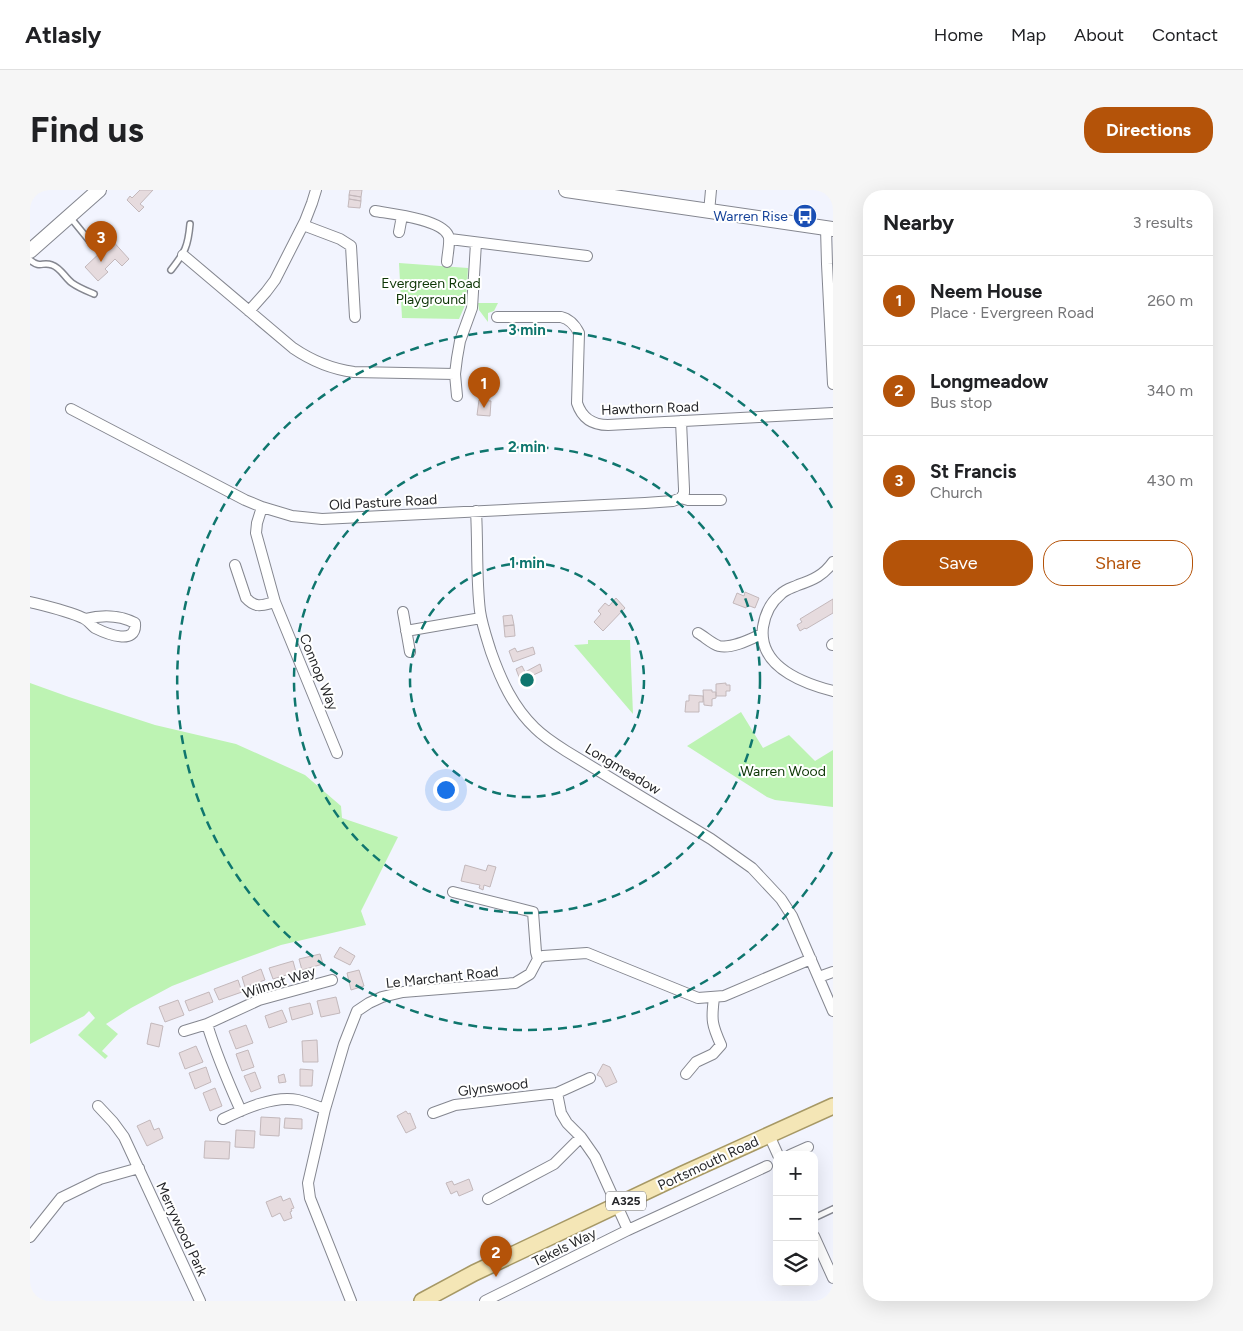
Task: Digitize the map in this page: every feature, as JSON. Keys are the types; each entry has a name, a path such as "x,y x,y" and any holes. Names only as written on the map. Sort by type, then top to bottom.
{"main road":[{"path":"30,251 99,190"},
{"path":"566,190 830,229"},
{"name":"Portsmouth Road","path":"422,1301 474,1273 833,1106"}],"street":[{"path":"249,311 275,280 303,225 316,190"},
{"path":"709,212 711,190"},
{"path":"374,211 436,224 448,234 450,239 447,262"},
{"path":"399,232 402,216"},
{"path":"303,225 340,239 351,246 355,317"},
{"path":"830,229 827,264 833,384"},
{"path":"450,239 587,256"},
{"path":"457,396 455,374 460,341 472,308 476,243"},
{"path":"183,255 293,348 306,357 330,368 354,372 455,374"},
{"name":"Hawthorn Road","path":"497,317 561,317 569,320 575,326 579,334 577,403 582,413 590,422 603,425 833,413"},
{"name":"Old Pasture Road","path":"71,408 229,492 262,507 292,516 322,519 661,502 681,498 688,500 721,500"},
{"path":"681,421 684,493 681,498"},
{"name":"Connop Way","path":"262,507 256,533 275,602 337,753"},
{"name":"Longmeadow","path":"476,511 481,618 502,680 517,707 536,728 566,751 687,824 752,868 781,899 792,916 833,1010"},
{"path":"833,562 819,576 789,588 779,595 764,620 762,634 766,649 774,662 783,670 808,684 833,691"},
{"path":"235,565 246,598 251,603 259,606 275,602"},
{"path":"30,602 85,619"},
{"path":"402,612 410,652"},
{"path":"406,632 481,618"},
{"path":"698,633 719,646 729,646 744,642 762,634"},
{"path":"453,892 533,912 538,959 543,956 587,953 698,998 724,996 811,959"},
{"name":"Le Marchant Road","path":"351,1301 310,1198 308,1183 325,1109 344,1044 358,1011 382,997 402,992 515,982 530,974 538,959"},
{"path":"819,977 833,972"},
{"name":"Wilmot Way","path":"184,1031 207,1024 259,1000 333,980"},
{"path":"686,1074 696,1062 714,1054 721,1045 713,1027 714,998"},
{"path":"207,1024 226,1078 241,1111"},
{"name":"Glynswood","path":"433,1114 455,1105 557,1093 590,1078"},
{"path":"557,1093 561,1113 567,1123 581,1137 594,1157 628,1230"},
{"path":"223,1119 260,1103 288,1099 298,1100 325,1109"},
{"name":"Merrywood Park","path":"98,1106 124,1137 200,1301"},
{"path":"769,1135 776,1151"},
{"path":"488,1199 554,1164 581,1137"},
{"path":"799,1151 808,1147"},
{"name":"Tekels Way","path":"485,1301 628,1230 767,1166"},
{"path":"30,1237 61,1198 100,1179 139,1168"},
{"path":"816,1241 833,1278"}],"lane":[{"path":"70,216 92,244"},
{"path":"171,270 183,255 188,243 190,224"},
{"path":"30,260 39,266 51,264 73,284 94,294"},
{"path":"818,1216 833,1209"}],"green space":[{"name":"Evergreen Road Playground","path":"399,263 468,268 466,303 459,319 402,318"},
{"path":"478,303 498,303 494,311 488,313 488,322 479,310"},
{"path":"588,640 630,640 633,714 574,645 588,644"},
{"path":"30,683 155,725 236,744 305,775 341,806 342,818 398,837 361,911 366,925 281,945 172,986 106,1024 118,1034 102,1051 108,1056 105,1059 78,1035 95,1018 89,1011 84,1016 30,1044"},
{"name":"Warren Wood","path":"741,712 763,748 789,735 815,761 833,750 833,807 775,800 767,797 687,746"}],"building":[{"path":"140,190 153,190 140,204 144,207 139,212 127,200"},
{"path":"350,190 362,190 361,197 349,195"},
{"path":"349,195 361,197 361,201 349,199"},
{"path":"349,199 361,201 360,208 348,207"},
{"path":"110,238 129,259 122,266 115,259 105,269 108,272 98,281 85,267 105,248 102,245"},
{"path":"479,400 491,401 490,416 477,415"},
{"path":"745,592 759,598 755,608 747,605 746,608 733,603 737,593 744,596"},
{"path":"616,598 625,608 603,631 594,622 601,614 598,611 605,603 609,606"},
{"path":"833,599 833,613 800,631 797,625 802,622 800,619"},
{"path":"512,615 514,625 504,626 503,616"},
{"path":"514,625 515,636 505,637 504,626"},
{"path":"533,647 535,654 513,662 509,651 515,648 517,652"},
{"path":"540,664 542,671 529,677 531,679 522,685 516,669 522,666 525,672"},
{"path":"726,683 726,685 730,685 730,691 726,691 726,696 716,696 716,684"},
{"path":"703,690 716,692 716,698 712,699 712,706 704,705"},
{"path":"689,695 703,696 703,702 699,702 699,712 685,712 686,701 689,701"},
{"path":"465,865 486,871 488,865 496,867 490,887 484,885 483,890 479,888 480,885 461,881"},
{"path":"340,947 355,956 350,965 334,957"},
{"path":"320,954 323,964 302,970 299,959"},
{"path":"293,961 296,972 273,979 269,968"},
{"path":"261,969 265,980 245,987 242,977"},
{"path":"359,970 364,986 351,990 347,973"},
{"path":"238,980 242,992 219,1000 214,989"},
{"path":"209,992 213,1002 189,1011 185,1001"},
{"path":"336,997 340,1013 321,1017 317,1001"},
{"path":"178,1000 184,1015 165,1022 159,1007"},
{"path":"310,1003 313,1014 292,1020 289,1008"},
{"path":"282,1010 287,1022 269,1028 265,1016"},
{"path":"151,1023 163,1026 159,1047 147,1044"},
{"path":"246,1025 253,1043 236,1049 229,1031"},
{"path":"317,1040 318,1062 303,1062 302,1041"},
{"path":"196,1046 203,1062 185,1069 179,1053"},
{"path":"248,1050 254,1067 242,1071 236,1054"},
{"path":"603,1064 610,1067 617,1082 606,1087 601,1077 597,1075"},
{"path":"206,1067 211,1082 195,1089 189,1073"},
{"path":"300,1069 313,1070 312,1086 300,1086"},
{"path":"255,1072 261,1088 251,1092 244,1076"},
{"path":"284,1074 286,1082 279,1083 278,1076"},
{"path":"215,1088 222,1106 210,1111 203,1093"},
{"path":"406,1111 408,1114 410,1113 416,1128 406,1133 397,1116"},
{"path":"261,1117 280,1118 279,1136 260,1135"},
{"path":"285,1118 302,1119 302,1129 284,1128"},
{"path":"150,1120 154,1130 159,1128 163,1138 147,1146 137,1126"},
{"path":"236,1130 255,1131 254,1148 235,1147"},
{"path":"205,1141 230,1142 229,1159 204,1158"},
{"path":"469,1179 473,1190 459,1196 457,1191 451,1194 446,1183 452,1181 454,1185"},
{"path":"281,1196 283,1201 290,1198 294,1208 290,1212 292,1218 284,1221 280,1213 272,1217 266,1202"}],"place":[{"name":"Warren Rise","path":"805,216"},
{"name":"St Francis","path":"101,262"},
{"name":"Neem House","path":"484,408"},
{"name":"Longmeadow","path":"496,1277"}]}
